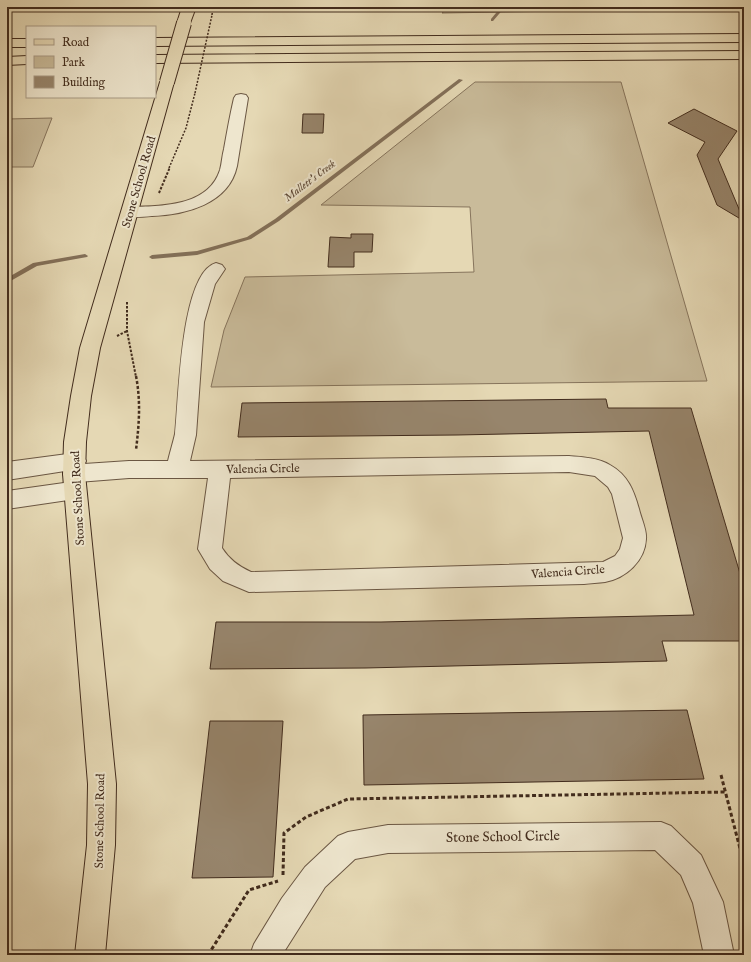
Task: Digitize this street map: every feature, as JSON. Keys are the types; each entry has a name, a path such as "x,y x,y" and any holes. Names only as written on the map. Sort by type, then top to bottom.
{"main road":[{"name":"Stone School Road","path":"90,955 101,846 102,784 75,475 81,396 90,348 189,7"},
{"path":"156,42 744,38"},
{"path":"7,44 26,43"},
{"path":"156,59 744,55"},
{"path":"7,61 26,60"}],"street":[{"path":"130,212 170,210 189,207 205,199 220,186 228,172 241,98"},
{"path":"177,469 185,435 195,322 206,283 216,269"},
{"name":"Valencia Circle","path":"75,475 97,471 177,469 220,470 569,464 588,466 602,470 616,481 623,492 635,538 631,553 623,563 606,572 249,582 231,574 218,562 210,549 220,470"},
{"path":"7,471 75,475"},
{"path":"7,500 75,475"},
{"name":"Stone School Circle","path":"265,955 314,877 348,846 388,839 662,836 691,865 708,902 719,955"}],"path":[{"path":"159,192 186,128 212,15 212,7"},
{"path":"128,319 127,331 138,381 140,405 135,454"},
{"path":"721,775 744,864"}],"green space":[{"path":"450,7 626,7 627,10 442,13"},
{"path":"475,82 621,82 707,381 211,387 224,330 245,277 474,272 470,207 321,205"},
{"path":"52,118 33,167 7,167 7,119"}],"building":[{"path":"694,109 737,131 718,159 744,221 717,205 697,155 705,142 668,123"},
{"path":"303,114 324,114 323,133 302,133"},
{"path":"351,234 373,234 372,252 354,252 354,267 328,267 330,237 351,238"},
{"path":"606,399 608,408 691,408 744,587 744,641 662,641 667,661 365,668 210,669 216,622 381,622 694,615 649,431 238,437 242,403"},
{"path":"687,710 704,779 364,785 363,715"},
{"path":"210,721 283,721 273,877 192,878"}],"waterway":[{"name":"Mallett's Creek","path":"492,20 503,7"},
{"name":"Mallett's Creek","path":"152,257 197,253 249,238 277,220 461,80"},
{"name":"Mallett's Creek","path":"7,281 35,264 85,256"}]}
